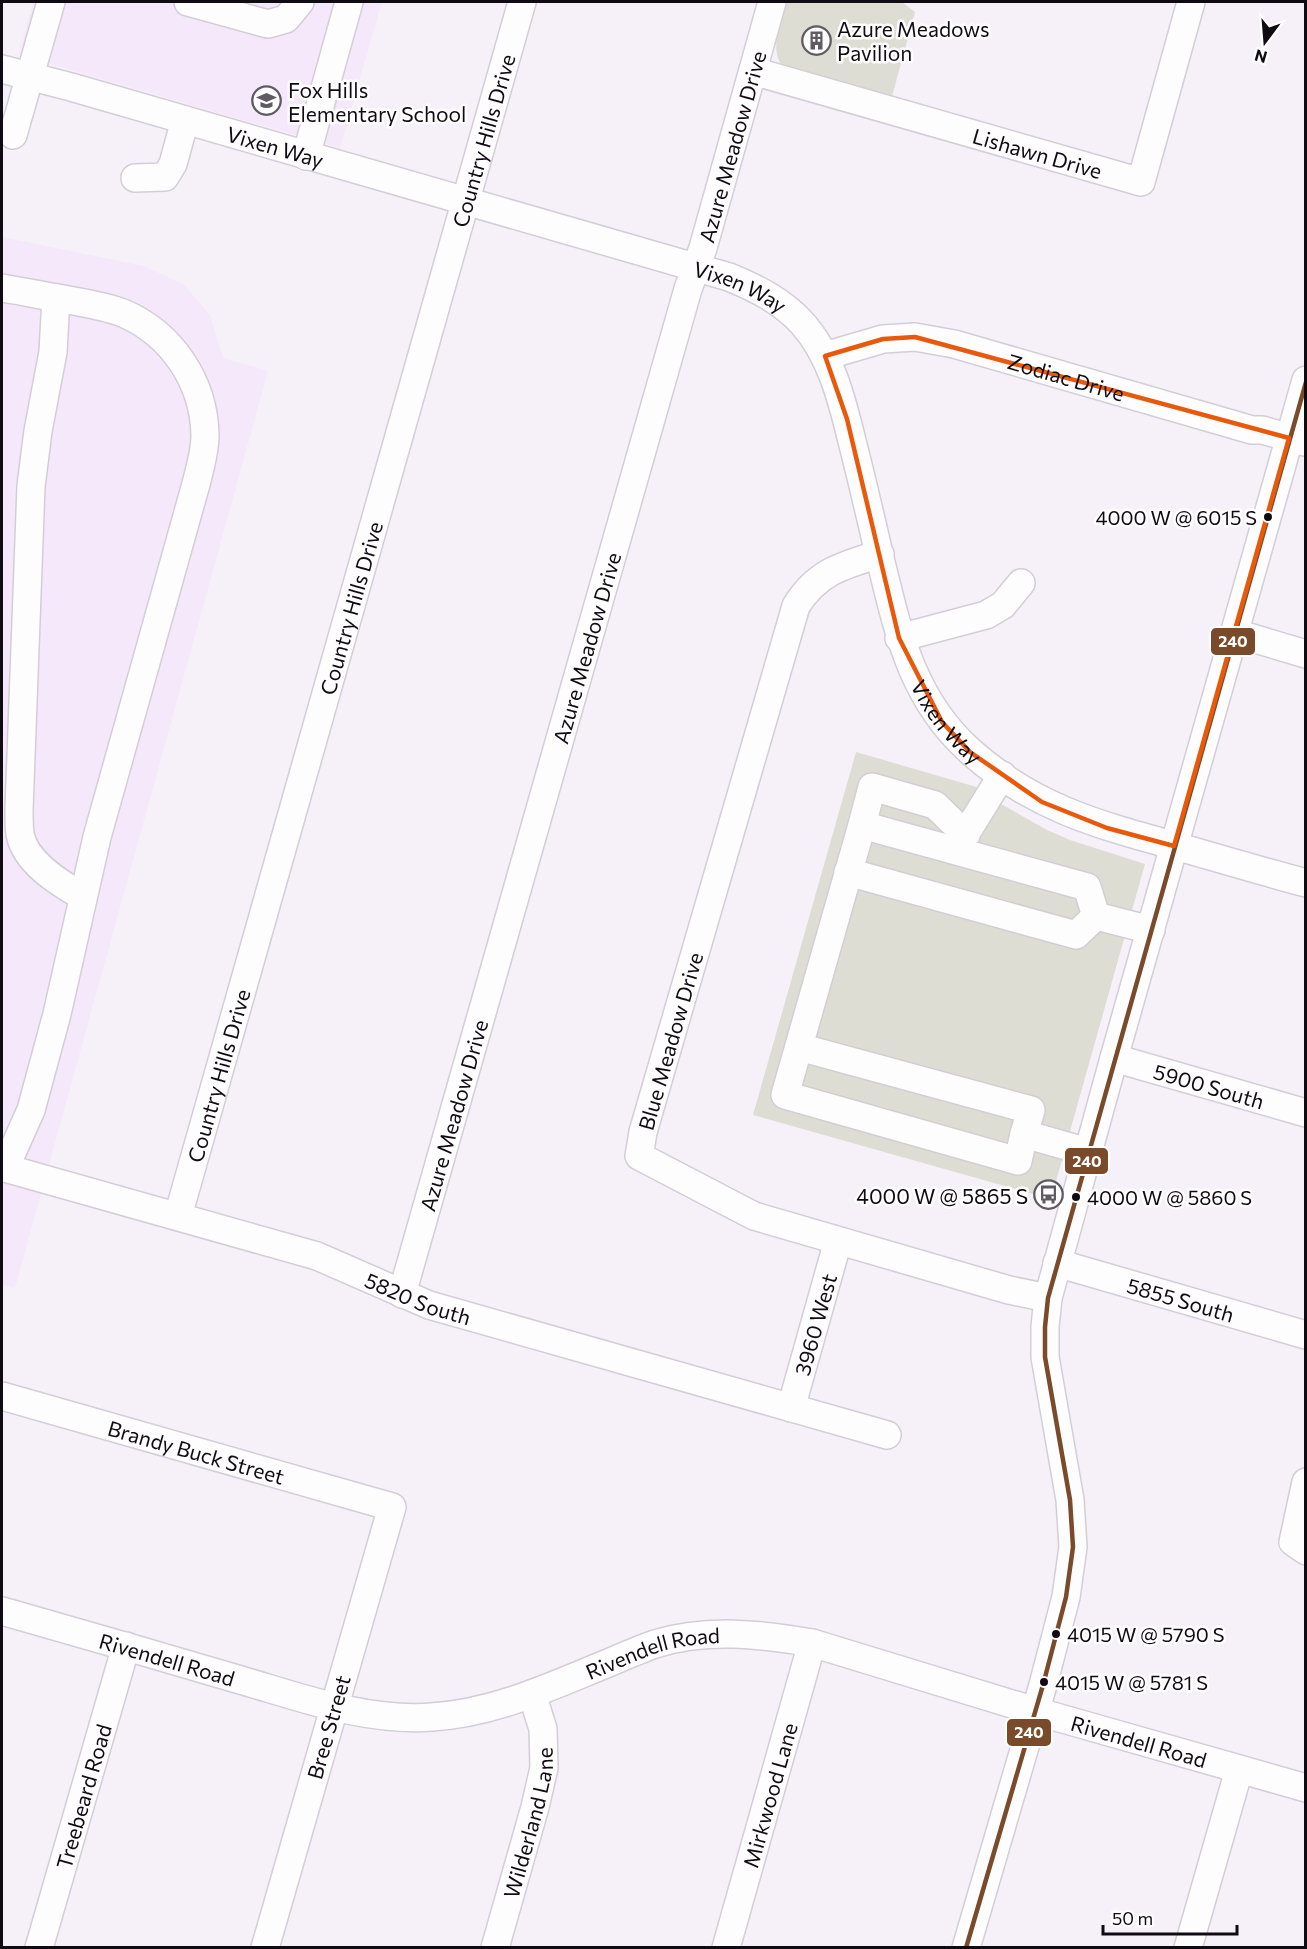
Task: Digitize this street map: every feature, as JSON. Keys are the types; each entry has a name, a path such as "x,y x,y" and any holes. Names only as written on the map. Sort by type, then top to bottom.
{"street":[{"path":"13,135 51,2"},
{"path":"188,2 267,24 286,19 300,2"},
{"path":"306,156 349,2"},
{"name":"Country Hills Drive","path":"178,1216 522,2"},
{"name":"Azure Meadow Drive","path":"402,1294 688,289 707,237 772,2"},
{"name":"Lishawn Drive","path":"753,71 1142,182 1191,2"},
{"name":"Vixen Way","path":"2,69 729,277 755,287 777,301 803,323 825,356 847,419 899,638 921,688 942,722 970,752 1042,802 1107,828 1305,883"},
{"path":"135,178 165,177 173,164 185,120"},
{"path":"2,288 122,313 147,326 169,345 192,377 203,412 205,437 202,462 100,826 82,896 57,1014 31,1110 3,1167"},
{"path":"56,298 53,352 38,431 31,486 20,835 26,849 36,862 68,888 82,896"},
{"name":"Zodiac Drive","path":"825,356 883,339 915,337 954,344 1252,430 1297,440"},
{"path":"966,1947 1066,1597 1073,1547 1070,1500 1045,1357 1048,1298 1235,633 1297,440 1305,380"},
{"name":"Blue Meadow Drive","path":"879,554 831,571 814,583 796,606 643,1132 639,1156 754,1216 1009,1290 1048,1298"},
{"path":"899,638 986,615 1003,605 1021,584"},
{"path":"1235,633 1305,654"},
{"path":"961,842 1002,775"},
{"path":"799,1047 1031,1110 1018,1161 785,1095 872,787 935,805 961,842"},
{"path":"862,825 961,842 1087,887 1096,916"},
{"path":"849,872 1076,935 1096,916"},
{"path":"1096,916 1151,930"},
{"name":"5900 South","path":"1114,1058 1305,1113"},
{"path":"1024,1134 1088,1152"},
{"name":"5820 South","path":"3,1167 317,1256 429,1305 887,1435"},
{"name":"3960 West","path":"791,1408 838,1241"},
{"name":"5855 South","path":"1057,1263 1305,1335"},
{"name":"Brandy Buck Street","path":"2,1396 392,1507"},
{"path":"1299,1546 1305,1482"},
{"name":"Bree Street","path":"265,1947 392,1507"},
{"name":"Rivendell Road","path":"2,1611 334,1707 392,1716 431,1717 483,1711 532,1694 656,1644 697,1635 735,1633 775,1636 812,1643 1035,1711 1305,1788"},
{"name":"Mirkwood Lane","path":"726,1947 812,1643"},
{"name":"Treebeard Road","path":"39,1947 126,1646"},
{"name":"Wilderland Lane","path":"495,1947 535,1808 544,1768 543,1729 532,1694"},
{"path":"1188,1947 1239,1770"}],"highlighted area":[{"path":"915,337 1289,438 1174,846 1107,828 1042,802 970,752 942,722 899,638 847,419 825,356 883,339"}],"shaded area":[{"name":"Fox Hills Elementary School","path":"33,2 382,2 340,148 19,55"},
{"path":"787,2 902,2 915,12 891,100 784,69 779,61 776,45"},
{"path":"2,237 144,266 184,285 210,315 223,358 268,371 15,1288 2,1285"},
{"path":"856,752 980,788 1001,804 1047,830 1070,840 1145,864 1051,1199 753,1115"}],"transit line":[{"name":"240","path":"966,1948 1043,1685 1066,1597 1073,1547 1070,1500 1045,1357 1048,1298 1306,382"}],"place":[{"name":"Azure Meadows Pavilion","path":"816,40"},
{"name":"Fox Hills Elementary School","path":"267,101"},
{"name":"4000 W @ 6015 S","path":"1268,517"},
{"name":"4000 W @ 5865 S","path":"1049,1195"},
{"name":"4000 W @ 5860 S","path":"1076,1197"},
{"name":"4015 W @ 5790 S","path":"1056,1634"},
{"name":"4015 W @ 5781 S","path":"1044,1682"}]}
